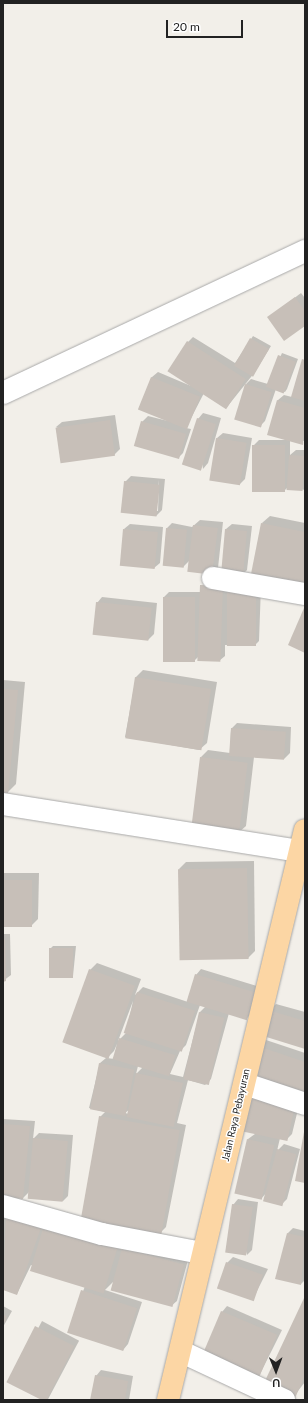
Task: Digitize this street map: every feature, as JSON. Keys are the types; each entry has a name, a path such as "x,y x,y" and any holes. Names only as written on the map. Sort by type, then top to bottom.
{"main road":[{"name":"Jalan Raya Pebayuran","path":"168,1400 182,1352 202,1253 245,1084 302,840"}],"street":[{"path":"3,392 305,251"},
{"path":"213,578 305,594"},
{"path":"3,804 302,840"},
{"path":"245,1084 305,1104"},
{"path":"3,1206 102,1234 202,1253"},
{"path":"182,1352 284,1400"}],"building":[{"path":"295,297 305,311 305,326 284,341 267,317"},
{"path":"250,338 269,349 253,377 234,366"},
{"path":"187,341 246,379 226,409 167,371"},
{"path":"278,355 296,362 284,394 266,387"},
{"path":"302,359 305,360 305,401 291,397"},
{"path":"151,377 200,397 187,429 138,409"},
{"path":"245,384 272,392 261,428 234,419"},
{"path":"277,400 305,408 303,445 267,435"},
{"path":"197,418 216,424 201,471 182,465"},
{"path":"110,420 115,456 61,463 56,428"},
{"path":"141,421 186,434 179,459 134,446"},
{"path":"216,438 247,443 240,485 209,480"},
{"path":"252,445 285,445 285,492 252,492"},
{"path":"289,455 305,456 303,491 287,490"},
{"path":"124,481 160,485 156,517 121,513"},
{"path":"261,523 305,532 305,591 250,579"},
{"path":"193,525 218,528 212,575 187,572"},
{"path":"166,528 187,530 184,568 163,566"},
{"path":"123,529 158,532 155,569 120,566"},
{"path":"225,529 247,531 243,576 221,574"},
{"path":"200,585 223,586 220,662 197,661"},
{"path":"227,591 256,591 256,646 227,646"},
{"path":"163,597 195,597 195,662 163,662"},
{"path":"96,602 152,608 148,641 93,635"},
{"path":"304,608 305,609 305,653 288,645"},
{"path":"135,677 211,689 201,750 125,738"},
{"path":"3,689 18,690 8,793 3,793"},
{"path":"231,728 286,732 284,760 229,756"},
{"path":"200,757 248,763 239,834 191,828"},
{"path":"247,868 249,959 180,960 178,869"},
{"path":"3,880 32,880 32,927 3,927"},
{"path":"3,939 5,939 6,981 3,982"},
{"path":"49,948 73,948 73,978 49,978"},
{"path":"89,969 135,986 108,1059 62,1042"},
{"path":"195,974 255,992 247,1020 187,1002"},
{"path":"137,992 195,1011 182,1052 124,1033"},
{"path":"268,1010 305,1021 305,1049 260,1035"},
{"path":"199,1012 224,1018 209,1085 183,1079"},
{"path":"119,1038 175,1055 169,1076 113,1059"},
{"path":"258,1046 305,1062 305,1098 247,1079"},
{"path":"99,1063 134,1070 125,1116 90,1109"},
{"path":"136,1073 183,1083 174,1127 127,1117"},
{"path":"244,1095 295,1106 287,1141 237,1130"},
{"path":"99,1116 180,1130 161,1235 81,1220"},
{"path":"3,1124 30,1126 23,1199 3,1197"},
{"path":"305,1132 305,1183 295,1181"},
{"path":"33,1138 68,1141 63,1202 28,1199"},
{"path":"247,1139 274,1145 262,1200 234,1194"},
{"path":"277,1149 296,1154 282,1206 263,1201"},
{"path":"232,1204 253,1207 246,1255 225,1253"},
{"path":"6,1216 41,1228 17,1295 3,1290"},
{"path":"44,1225 118,1248 104,1293 30,1271"},
{"path":"287,1233 305,1237 301,1285 275,1279"},
{"path":"122,1248 184,1265 172,1307 111,1291"},
{"path":"226,1262 263,1275 254,1301 217,1288"},
{"path":"81,1290 137,1308 123,1351 67,1333"},
{"path":"305,1296 305,1376 295,1398 264,1383"},
{"path":"221,1311 277,1335 259,1378 203,1354"},
{"path":"3,1314 7,1317 3,1325"},
{"path":"35,1326 74,1346 47,1400 41,1400 6,1382"},
{"path":"95,1375 128,1381 125,1400 90,1400"}]}
